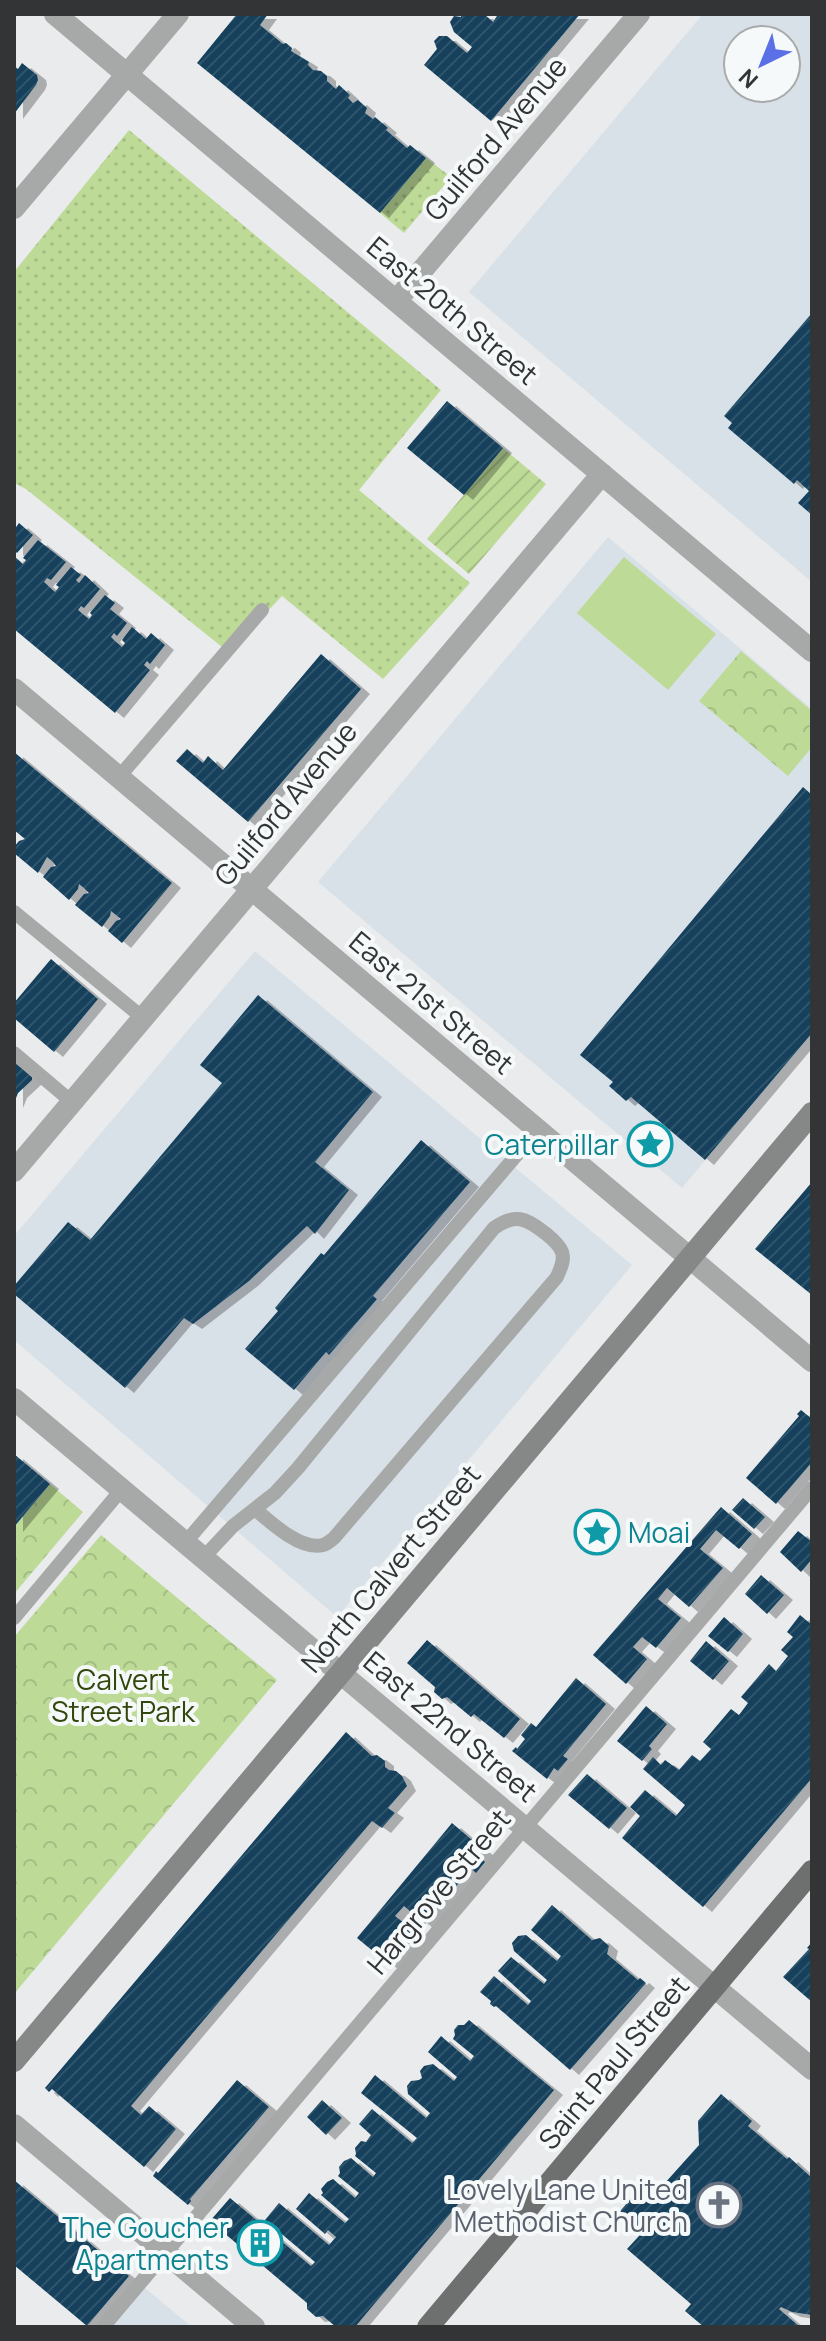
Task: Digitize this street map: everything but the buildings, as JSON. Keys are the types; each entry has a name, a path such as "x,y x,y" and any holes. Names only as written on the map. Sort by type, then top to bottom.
{"main road":[{"name":"North Calvert Street","path":"14,2061 812,1113"},
{"name":"Saint Paul Street","path":"428,2327 812,1871"}],"street":[{"name":"East 20th Street","path":"55,14 812,651"},
{"path":"17,199 178,14"},
{"name":"Guilford Avenue","path":"396,301 639,14"},
{"name":"Guilford Avenue","path":"14,1171 602,474"},
{"name":"East 21st Street","path":"14,689 812,1361"},
{"name":"East 22nd Street","path":"14,1399 812,2069"},
{"path":"14,2125 254,2327"}],"lane":[{"path":"119,777 262,610"},
{"path":"15,914 143,1018"},
{"path":"14,1053 72,1102"},
{"path":"185,1543 538,1130"},
{"path":"204,1557 233,1526 275,1493 298,1468 494,1228 506,1220 519,1218 531,1223 554,1241 562,1252 557,1277 334,1538 322,1546 307,1544 283,1533 255,1509"},
{"name":"Hargrove Street","path":"103,2327 812,1488"},
{"path":"15,1616 122,1489"}],"shaded area":[{"path":"703,14 812,14 812,582 469,292"},
{"path":"608,537 812,709 812,1033 682,1188 318,882"},
{"path":"255,951 632,1265 337,1617 14,1340 14,1236"},
{"path":"139,2283 192,2327 101,2327"}],"green space":[{"path":"129,130 441,390 359,490 470,583 383,679 282,596 237,643 222,647 26,489 14,483 14,272"},
{"path":"426,158 451,177 404,233 380,213"},
{"path":"503,448 546,484 469,574 427,539"},
{"path":"624,557 716,634 668,690 577,613"},
{"path":"741,651 812,711 812,747 788,776 699,701"},
{"path":"50,1484 83,1512 14,1594 14,1527"},
{"name":"Calvert Street Park","path":"101,1535 277,1680 14,1994 14,1637"}],"place":[{"name":"Caterpillar","path":"650,1144"},
{"name":"Moai","path":"597,1532"},
{"name":"Lovely Lane United Methodist Church","path":"719,2205"},
{"name":"The Goucher Apartments","path":"260,2243"}]}
